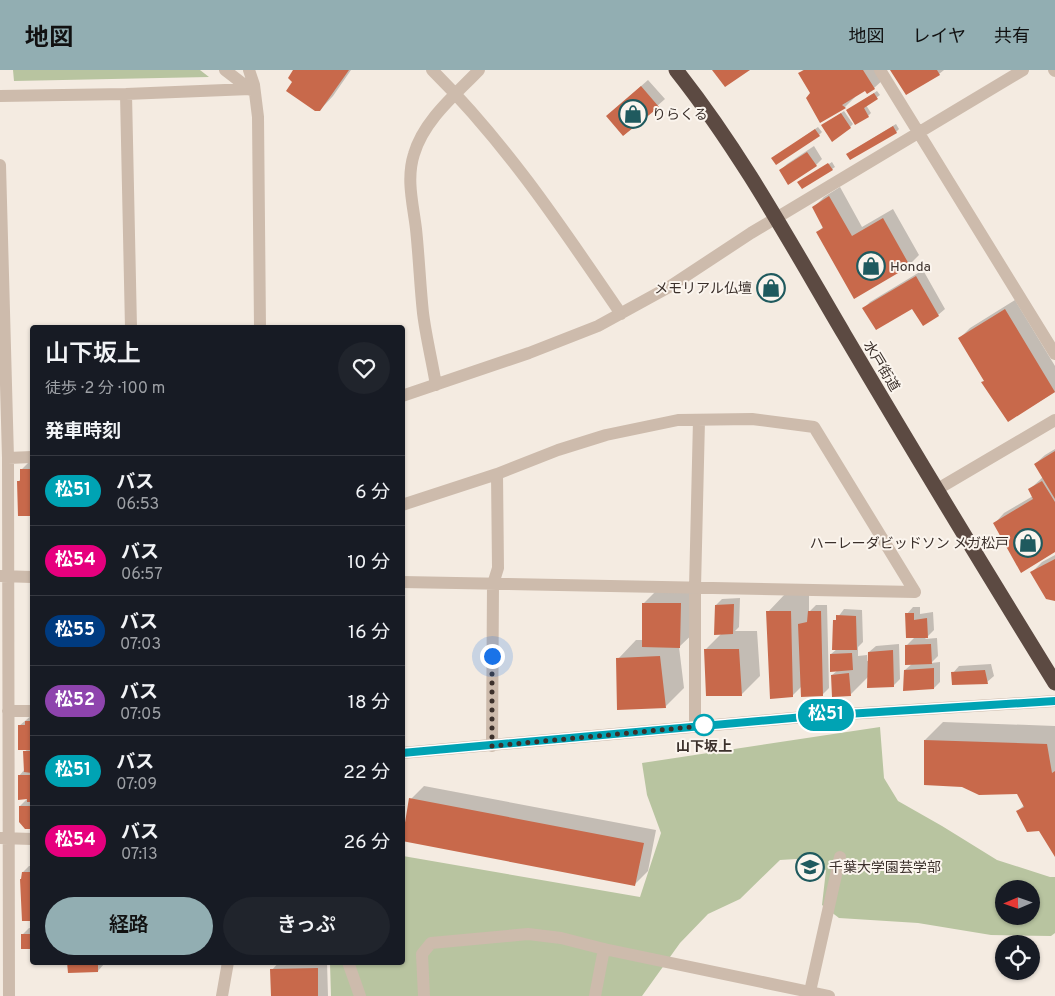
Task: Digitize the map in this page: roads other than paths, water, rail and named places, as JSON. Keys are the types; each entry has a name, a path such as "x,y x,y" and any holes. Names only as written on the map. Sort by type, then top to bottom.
{"highway":[{"name":"水戸街道","path":"676,70 720,129 776,219 936,490 1055,683"}],"street":[{"path":"225,70 253,91"},
{"path":"249,70 258,116 260,325"},
{"path":"432,70 456,94 516,164 551,211 621,314"},
{"path":"436,385 422,298 410,169 414,153 423,133 439,110 479,70"},
{"path":"880,70 1055,354"},
{"path":"405,395 555,343 598,326 621,314 669,287 776,219 1023,70"},
{"path":"0,96 253,91"},
{"path":"126,94 131,325"},
{"path":"0,165 8,458 4,577 5,838 9,996"},
{"path":"405,504 606,435 678,420 752,419 814,427 915,592 405,582"},
{"path":"695,726 695,588 699,420"},
{"path":"936,490 1055,420"},
{"path":"8,458 30,457"},
{"path":"492,746 493,584 498,568 497,474"},
{"path":"4,577 30,577"},
{"path":"405,753 860,712 1055,701"},
{"path":"5,708 30,711"},
{"path":"5,838 30,839"},
{"path":"810,994 840,857"},
{"path":"424,996 422,954 431,943 528,934 561,938 810,994 829,996"},
{"path":"595,996 604,949"},
{"path":"222,996 227,965"},
{"path":"349,965 360,996"}],"place":[{"name":"りらくる","path":"633,114"},
{"name":"Honda","path":"871,266"},
{"name":"メモリアル仏壇","path":"771,288"},
{"name":"ハーレーダビッドソン メガ松戸","path":"1028,543"},
{"name":"山下坂上","path":"704,725"},
{"name":"千葉大学園芸学部","path":"810,867"}]}
